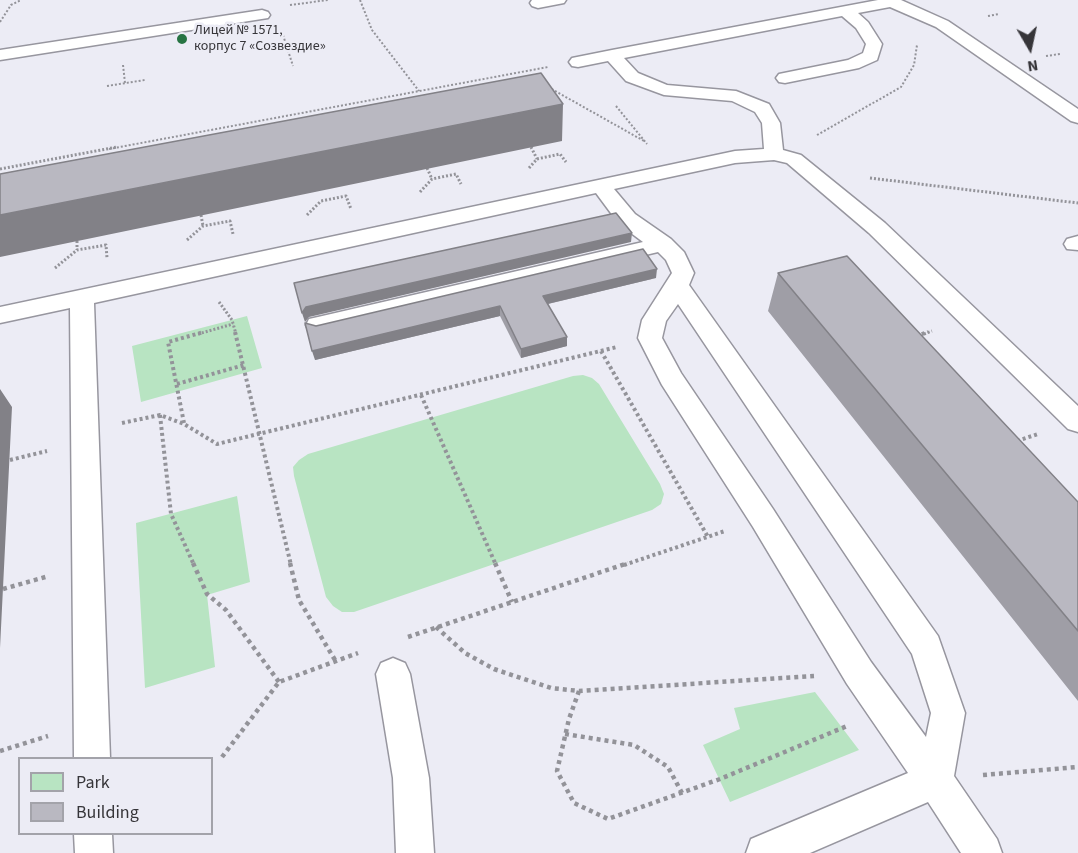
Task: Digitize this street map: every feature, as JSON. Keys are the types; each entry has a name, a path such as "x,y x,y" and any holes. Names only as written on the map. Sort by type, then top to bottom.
{"lane":[{"path":"538,3 558,0"},
{"path":"578,62 889,1 919,12 942,24 1078,117"},
{"path":"785,78 853,64 871,56 874,44 862,26 846,10"},
{"path":"0,55 262,15"},
{"path":"612,55 632,77 664,90 736,96 762,108 771,123 774,154"},
{"path":"0,315 735,158 774,154 794,159 877,228 1077,422"},
{"path":"601,186 627,219 663,244 676,257 683,273 654,320 650,338 671,378 860,673 983,853"},
{"path":"318,325 663,244"},
{"path":"677,285 926,647 948,713 935,780"},
{"path":"82,297 92,757"},
{"path":"381,662 411,778 415,853"},
{"path":"765,853 935,780"},
{"path":"93,835 94,853"}],"path":[{"path":"0,22 11,5 21,0"},
{"path":"262,15 288,6 328,0"},
{"path":"360,0 372,30 419,91"},
{"path":"774,154 814,137 901,87 914,65 919,12"},
{"path":"0,169 578,62"},
{"path":"522,72 532,78"},
{"path":"107,86 145,80"},
{"path":"542,84 646,142"},
{"path":"609,97 670,172"},
{"path":"531,147 537,159"},
{"path":"427,168 432,179"},
{"path":"809,170 1078,203"},
{"path":"318,191 321,201"},
{"path":"201,215 203,226"},
{"path":"77,241 77,250"},
{"path":"915,336 972,320"},
{"path":"184,424 168,342 232,322 261,434 299,600 335,660"},
{"path":"85,430 160,415 184,424 217,444 650,338"},
{"path":"601,351 708,537"},
{"path":"177,384 244,365"},
{"path":"421,395 512,602"},
{"path":"160,415 171,514 202,584 207,594 226,610 279,682"},
{"path":"1010,443 1077,422"},
{"path":"402,638 762,518"},
{"path":"436,627 465,653 494,669 551,688 579,692 860,673"},
{"path":"222,757 279,682 335,660 381,662"},
{"path":"579,692 565,734 557,771 574,802 608,819 720,779 842,728"},
{"path":"0,751 91,723"},
{"path":"565,734 634,745 668,767 682,793"},
{"path":"935,780 1078,766"}],"green space":[{"path":"247,316 262,368 141,402 132,346"},
{"path":"583,375 599,384 660,484 664,494 661,504 652,510 354,612 342,612 333,606 326,597 294,476 293,467 299,460 308,454"},
{"path":"237,496 250,582 207,595 215,667 145,688 136,523"},
{"path":"815,692 859,750 730,802 703,745 740,729 734,708"}],"building":[{"path":"541,73 563,104 0,215 0,174"},
{"path":"616,213 632,233 306,307 302,313 294,283"},
{"path":"643,249 657,269 543,296 567,337 521,349 500,306 312,351 305,323 316,326"},
{"path":"847,256 1078,502 1078,631 778,273"}],"place":[{"name":"Лицей № 1571, корпус 7 «Созвездие»","path":"182,39"}]}
